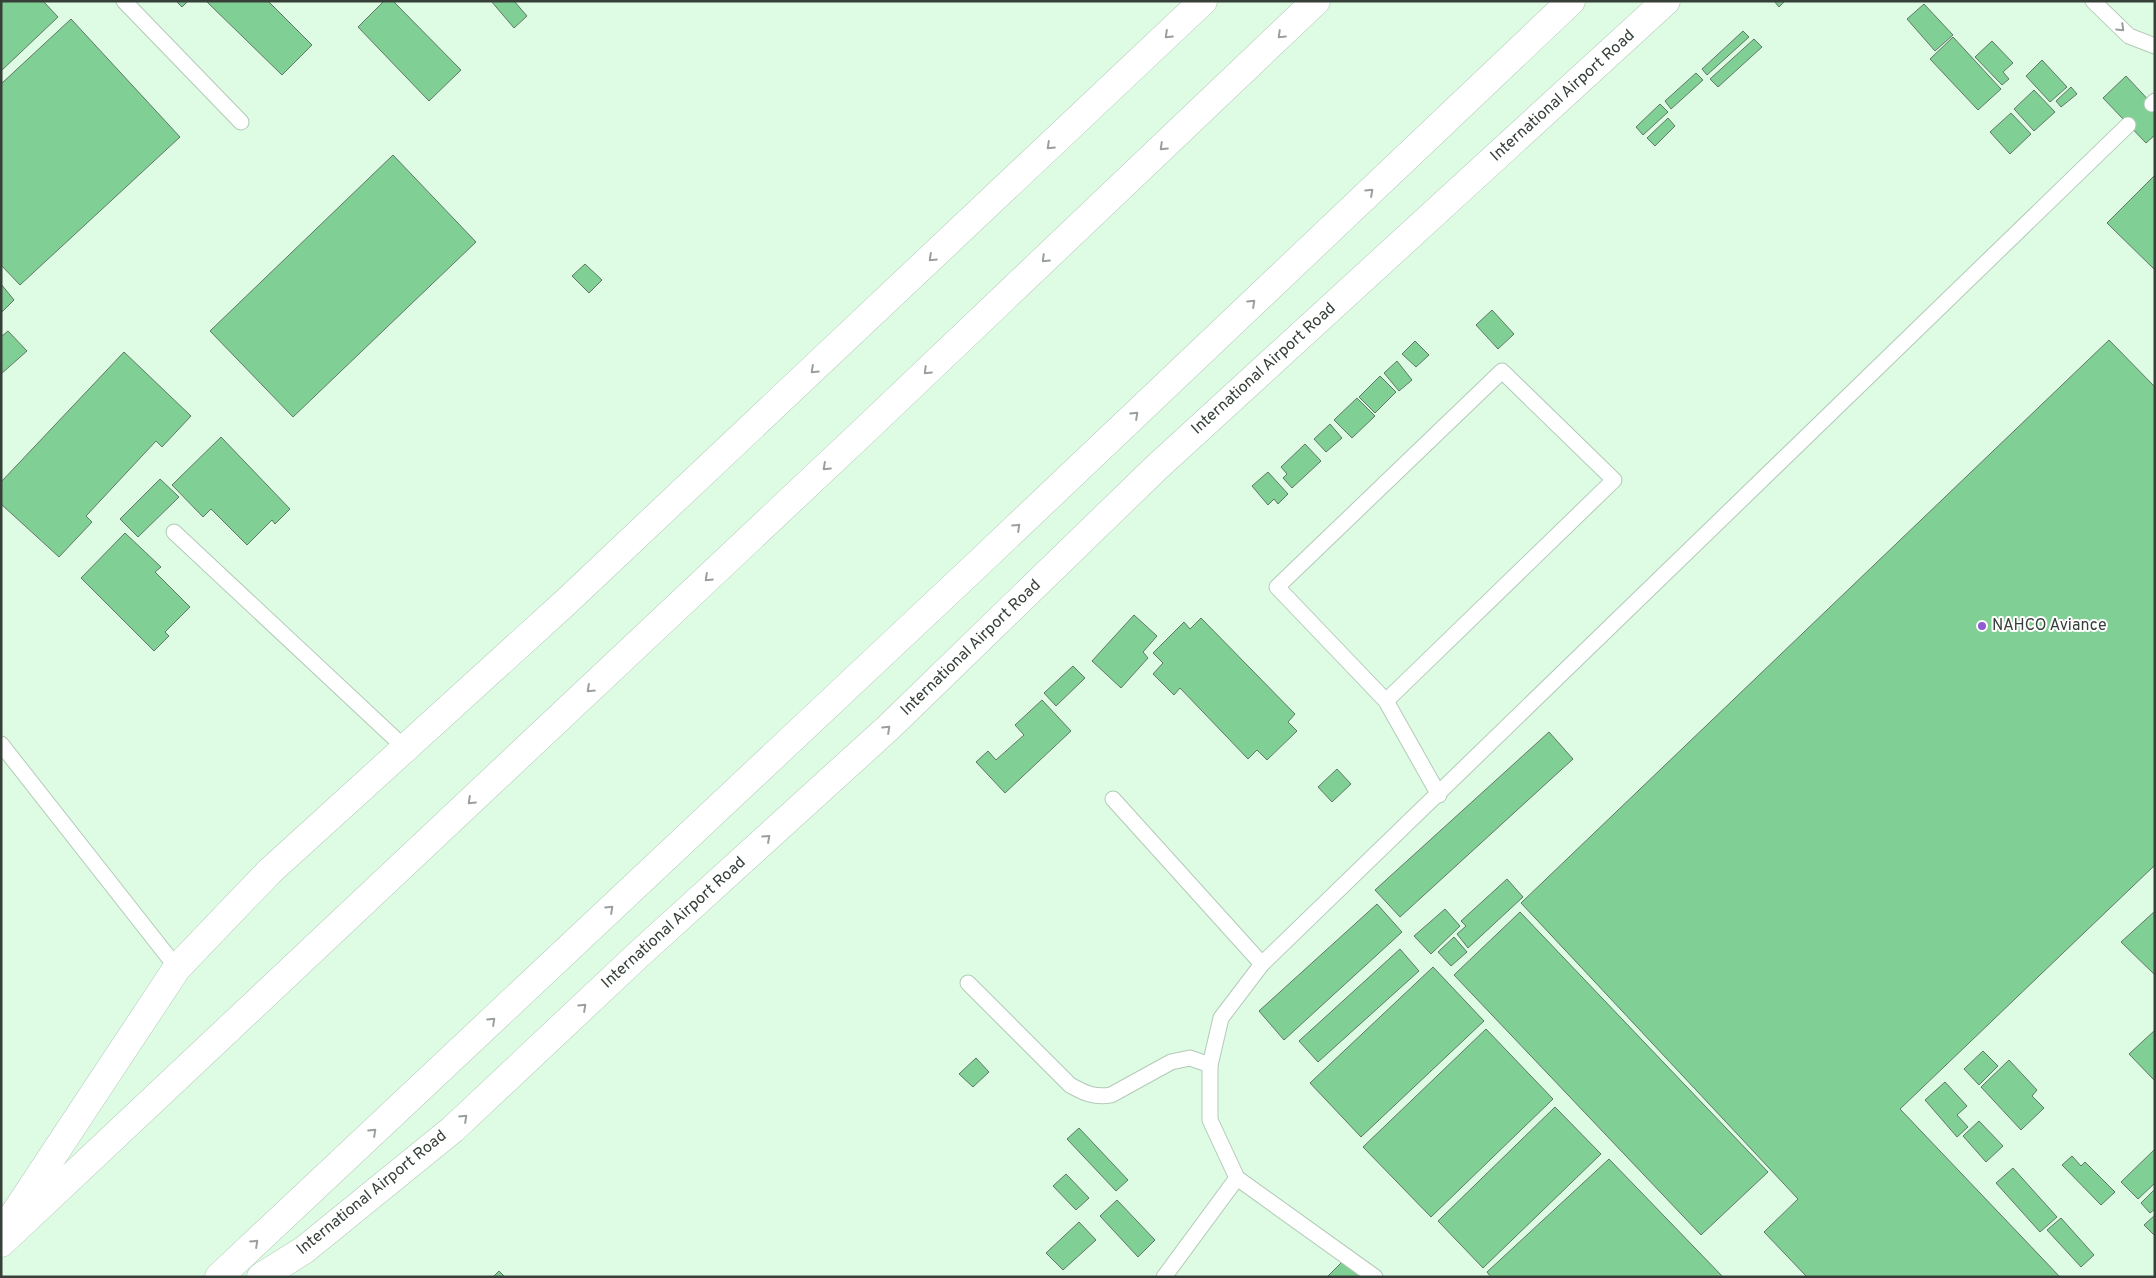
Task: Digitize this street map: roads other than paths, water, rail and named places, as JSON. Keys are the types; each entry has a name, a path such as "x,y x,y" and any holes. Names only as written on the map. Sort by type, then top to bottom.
{"main road":[{"path":"1,1234 177,968 269,872 630,542 1203,1"},
{"path":"1,1243 862,433 1316,1"},
{"path":"219,1277 981,561 1571,1"},
{"name":"International Airport Road","path":"261,1277 304,1250 453,1128 636,956 890,727 1156,468 1666,1"}],"lane":[{"path":"124,1 241,122"},
{"path":"2093,1 2129,36 2155,46"},
{"path":"1375,1277 1237,1178 1210,1120 1210,1065 1221,1018 1262,964 1439,795 2128,125"},
{"path":"1386,701 1614,480 1502,371 1277,587 1386,701 1439,795"},
{"path":"174,532 405,748"},
{"path":"1,744 177,968"},
{"path":"1114,799 1262,964"},
{"path":"968,983 1070,1085 1088,1094 1100,1097 1111,1096 1171,1062 1190,1058 1210,1065"},
{"path":"1164,1277 1237,1178"}],"place":[{"name":"NAHCO Aviance","path":"1982,626"}]}
